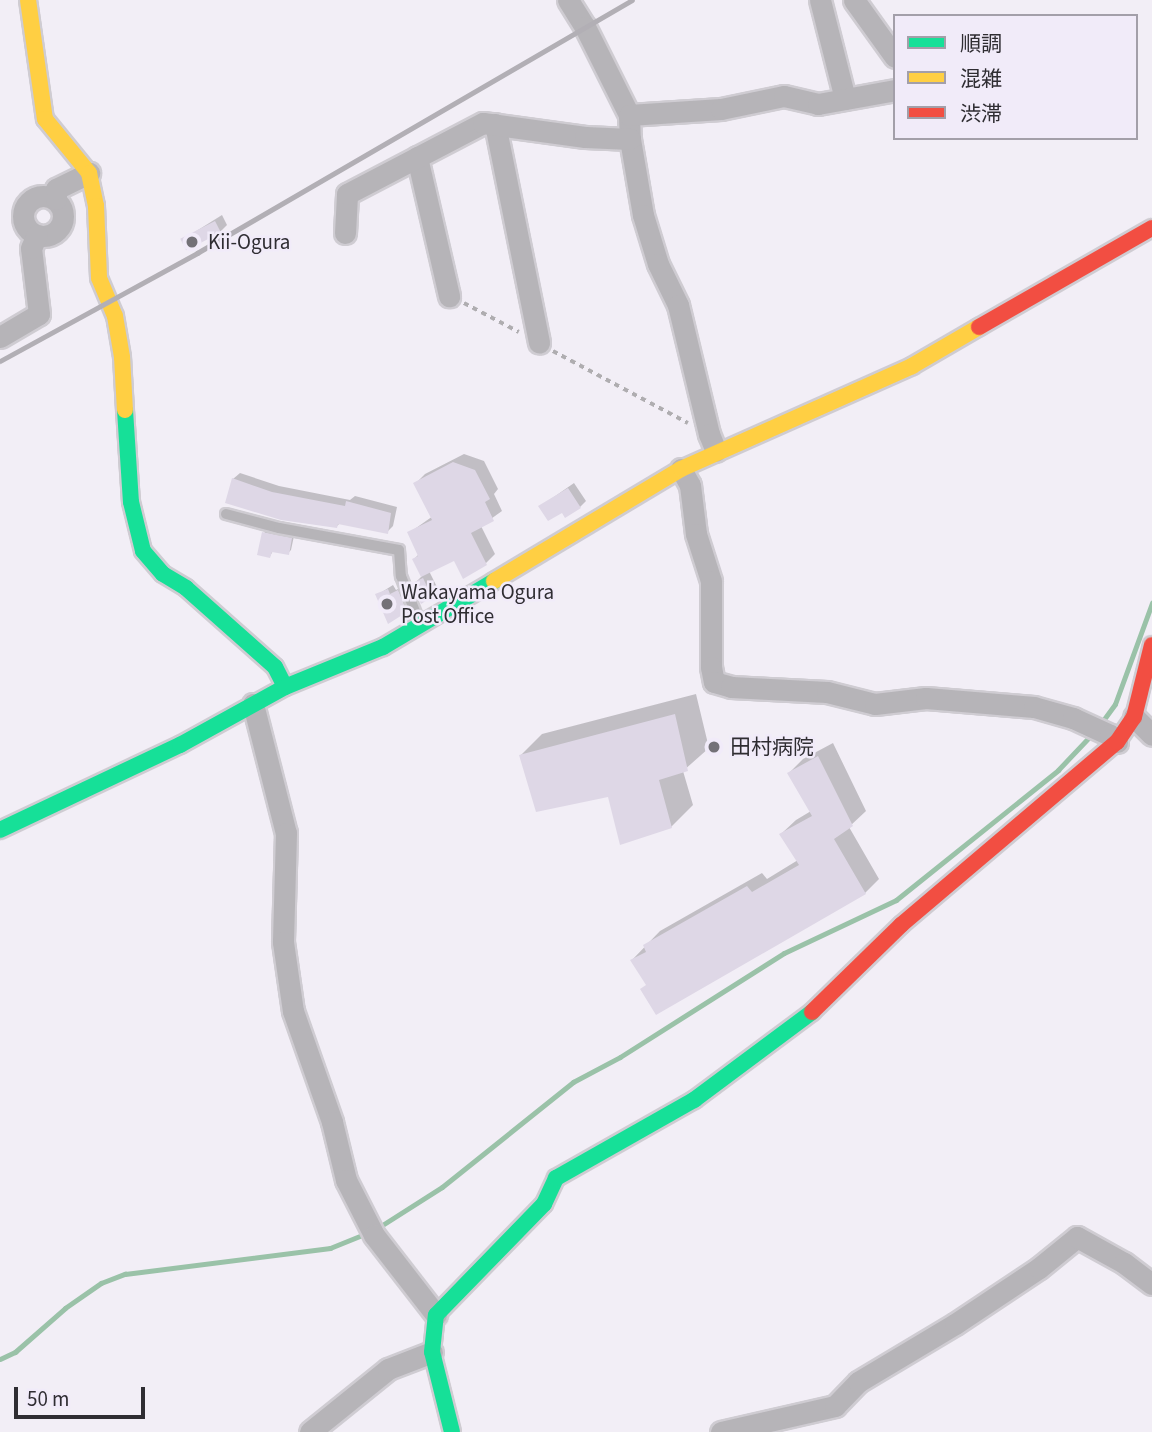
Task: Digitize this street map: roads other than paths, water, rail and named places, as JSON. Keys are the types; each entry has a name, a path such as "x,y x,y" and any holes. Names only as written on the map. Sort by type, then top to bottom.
{"street":[{"path":"28,0 45,119 89,173 96,206 99,278 115,316 122,357 131,502 144,551 163,574 186,588 275,667 285,687"},
{"path":"568,0 585,27 629,115 630,139 643,215 658,264 678,305 713,442"},
{"path":"820,0 845,99"},
{"path":"854,0 893,54"},
{"path":"629,115 722,109 784,96 811,104 893,90"},
{"path":"345,233 347,194 483,123 585,137 630,139"},
{"path":"495,124 539,343"},
{"path":"417,157 449,296"},
{"path":"0,337 39,314 31,248 37,235 31,232 24,220 27,203 39,196 56,200 56,189 89,173"},
{"path":"0,831 180,745 285,687 383,647 681,469 713,442 912,366 1152,228"},
{"path":"681,469 690,485 696,534 711,582 711,667 714,682 731,687 827,692 875,704 926,698 1034,707 1073,719 1114,739"},
{"path":"452,1432 432,1352 436,1315 544,1204 556,1178 694,1100 827,1000 901,925 1114,739 1134,717 1152,645"},
{"path":"253,704 286,834 283,942 293,1011 332,1122 346,1180 369,1226 436,1315"},
{"path":"1134,717 1152,735"},
{"path":"721,1432 835,1406 858,1382 955,1324 1039,1268 1077,1237 1124,1263 1152,1284"},
{"path":"310,1432 388,1369 432,1352"}],"lane":[{"path":"226,514 279,528 399,550 401,576 421,626"}],"waterway":[{"path":"1099,726 1115,704 1152,603"},
{"path":"376,1229 442,1187 573,1082 620,1057 784,953 896,900 1058,770 1093,733"},
{"path":"0,1359 15,1352 65,1308 101,1283 125,1274 330,1248 367,1233"}],"railway":[{"path":"0,361 197,253 632,0"}],"place":[{"name":"Kii-Ogura","path":"192,242"},
{"name":"Wakayama Ogura Post Office","path":"387,604"},
{"name":"田村病院","path":"714,747"}]}
